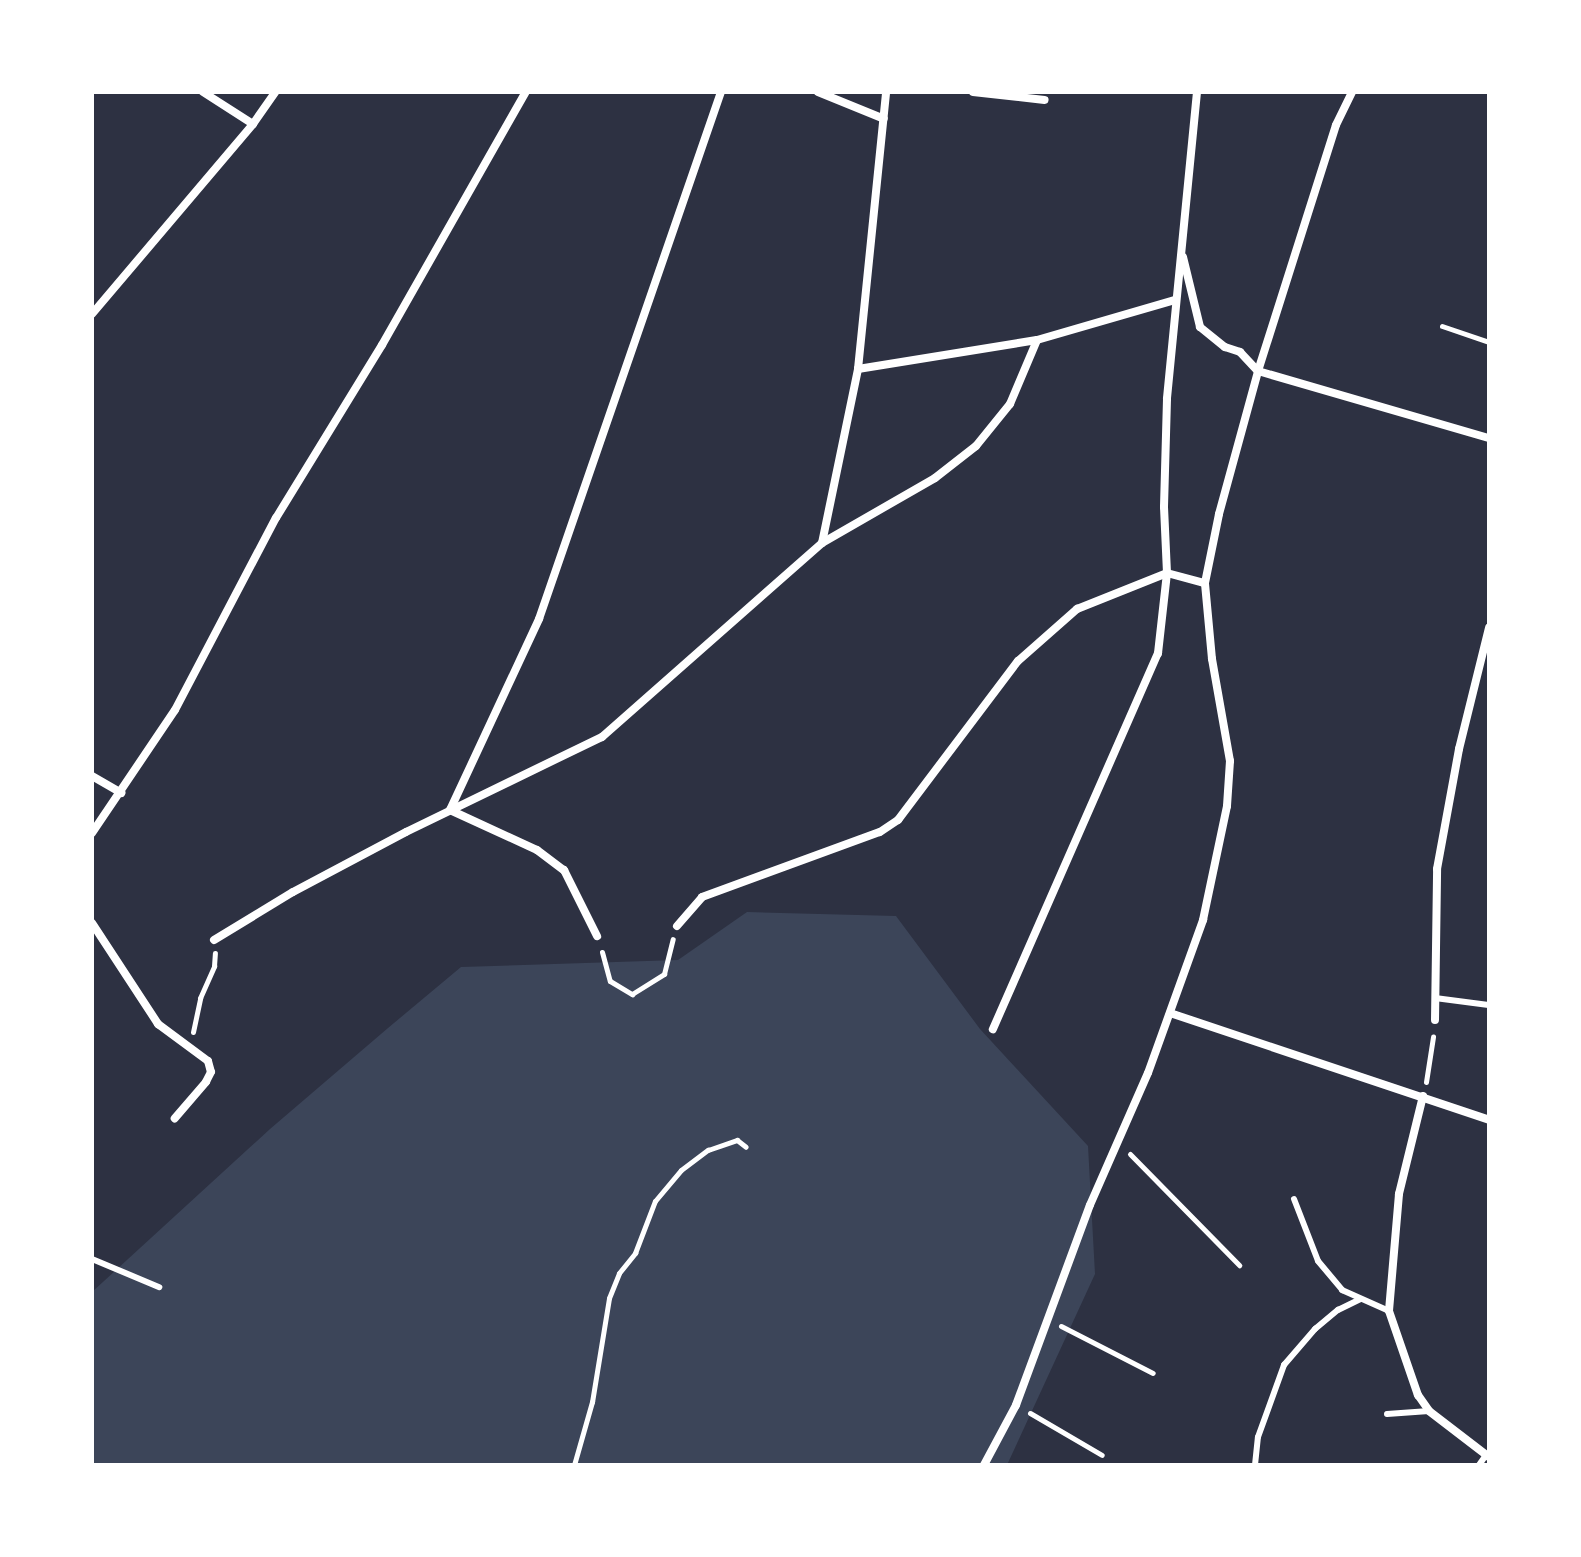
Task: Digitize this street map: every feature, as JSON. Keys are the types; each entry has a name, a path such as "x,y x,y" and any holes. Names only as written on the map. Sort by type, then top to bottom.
{"street":[{"path":"203,92 253,124"},
{"path":"92,314 253,124 275,92"},
{"path":"92,833 175,710 276,518 382,345 526,92"},
{"path":"450,810 539,619 721,92"},
{"path":"818,92 884,119"},
{"path":"822,543 858,369 886,92"},
{"path":"973,92 1045,100"},
{"path":"993,1029 1158,653 1167,573 1165,476 1175,300 1197,92"},
{"path":"984,1465 1016,1405 1090,1205 1119,1142 1203,920 1227,806 1230,761 1212,659 1205,583 1219,514 1258,371 1336,125 1352,92"},
{"path":"1182,253 1200,327 1225,347 1240,352 1258,371 1489,438"},
{"path":"858,369 1037,340 1175,300"},
{"path":"214,940 293,892 450,810 602,737 822,543 935,478 976,446 1010,404 1037,340"},
{"path":"677,926 702,897 880,832 898,820 1018,661 1077,609 1167,573 1205,583"},
{"path":"1435,1020 1437,869 1459,749 1489,628"},
{"path":"92,776 121,793"},
{"path":"450,810 537,850 564,870 597,936"},
{"path":"92,923 158,1024 208,1061 211,1072 175,1118"},
{"path":"1170,1013 1489,1120"},
{"path":"1423,1096 1399,1194 1389,1311 1418,1395 1429,1411 1488,1456"}],"lane":[{"path":"1435,998 1489,1005"},
{"path":"1294,1199 1318,1261 1342,1290 1389,1311"},
{"path":"92,1259 159,1287"},
{"path":"1255,1465 1258,1437 1284,1365 1315,1329 1338,1310 1361,1299"},
{"path":"1387,1414 1429,1411"},
{"path":"1479,1465 1488,1456"}],"path":[{"path":"1442,326 1489,342"},
{"path":"597,936 610,981 632,994 664,974 677,926"},
{"path":"190,1048 200,998 214,966"},
{"path":"1423,1096 1435,1020"},
{"path":"574,1465 592,1402 609,1298 619,1273 635,1253 655,1201 681,1170 708,1150 737,1140 746,1147"},
{"path":"1119,1142 1239,1265"},
{"path":"1049,1320 1153,1373"},
{"path":"1016,1405 1102,1455"}],"shaded area":[{"path":"747,912 896,916 980,1029 1088,1146 1095,1274 1007,1465 92,1465 92,1292 270,1129 388,1028 461,967 678,960"}]}
